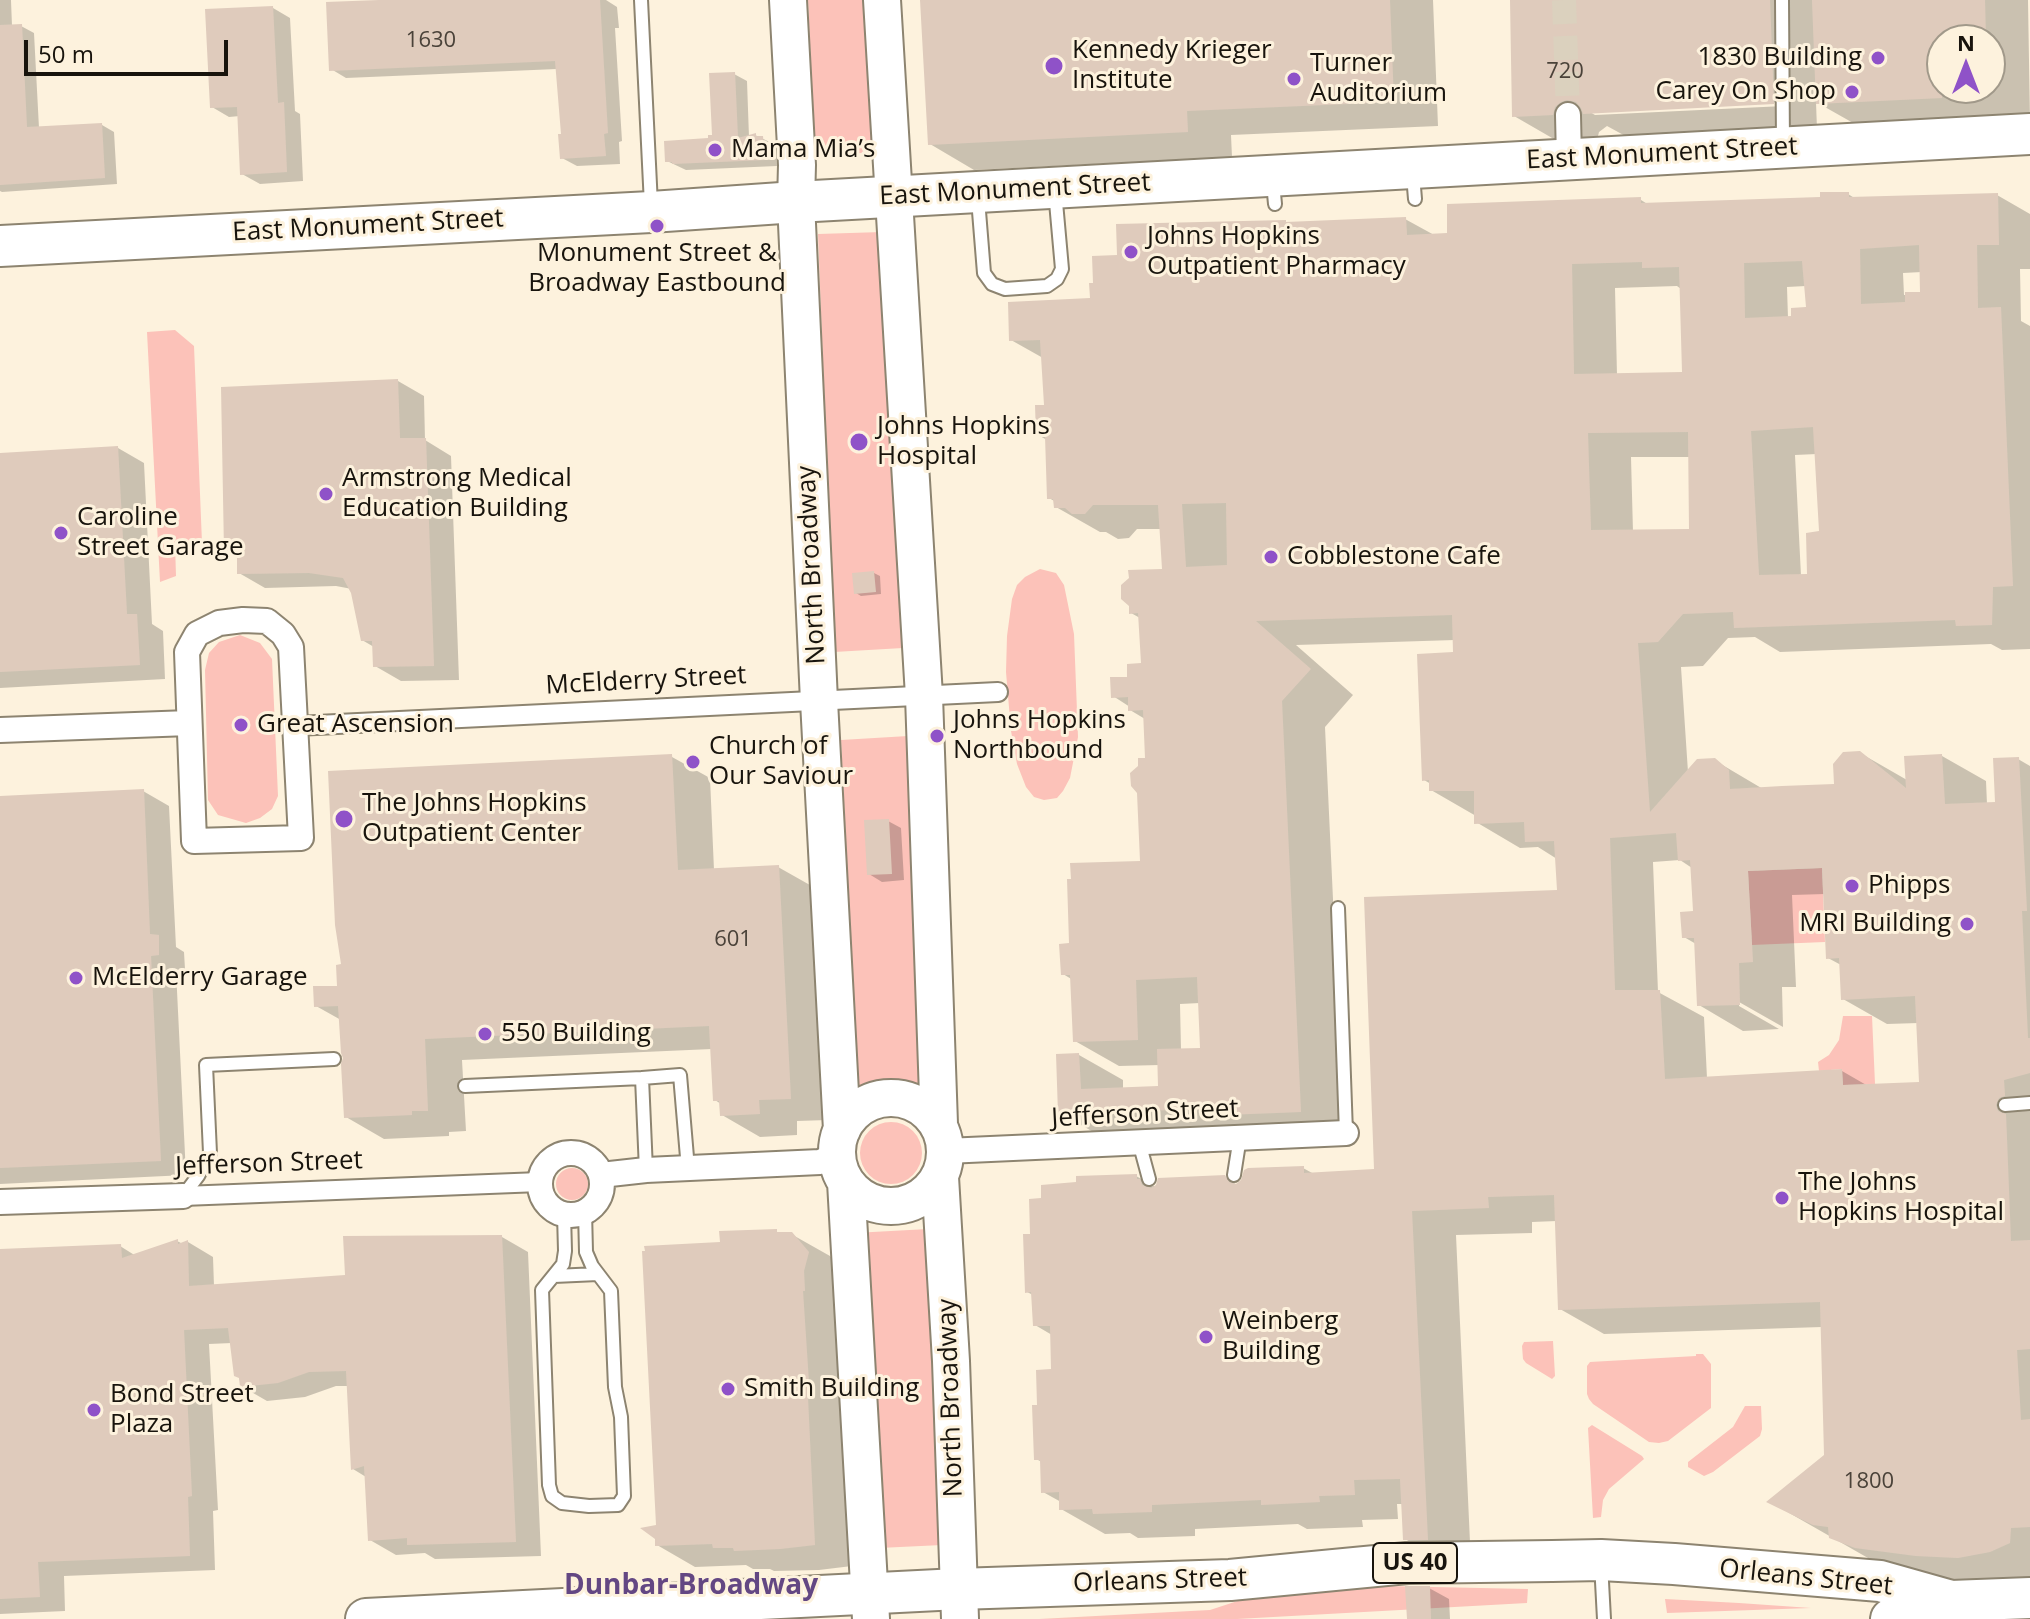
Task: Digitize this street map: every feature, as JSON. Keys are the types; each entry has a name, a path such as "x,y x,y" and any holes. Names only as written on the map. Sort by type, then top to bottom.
{"main road":[{"name":"North Broadway","path":"788,0 842,1155 870,1606"},
{"name":"North Broadway","path":"882,0 924,696 959,1604"},
{"name":"East Monument Street","path":"0,246 651,212 1055,187 1274,190 1414,184 1569,159 2030,134"},
{"path":"892,1097 910,1101 927,1110 942,1151 929,1192 914,1202 896,1207 878,1205 862,1198 842,1155 847,1121 859,1108 875,1100 892,1097"},
{"name":"Orleans Street","path":"366,1619 493,1613 959,1604 1407,1563 1601,1560 1880,1581 1951,1601"},
{"name":"Orleans Street","path":"1891,1619 1951,1601 2030,1598"},
{"path":"451,1619 493,1613"}],"street":[{"path":"1568,115 1569,159"},
{"path":"243,620 267,621 283,634 291,647 301,838 194,841 189,723 187,652 197,634 219,623 243,620"},
{"name":"McElderry Street","path":"296,726 998,692"},
{"path":"0,730 189,723"},
{"name":"Jefferson Street","path":"942,1151 1346,1133"},
{"path":"563,1154 582,1155 597,1166 601,1175 600,1196 594,1205 575,1213 554,1210 546,1202 540,1182 547,1164 563,1154"},
{"path":"601,1175 820,1162 842,1155"},
{"name":"Jefferson Street","path":"0,1202 540,1182"}],"lane":[{"path":"641,0 651,212"},
{"path":"1782,0 1783,147"},
{"path":"978,192 984,273 992,284 1005,289 1047,286 1057,279 1062,269 1055,187"},
{"path":"1338,908 1346,1133"},
{"path":"183,1196 210,1153 206,1065 334,1059"},
{"path":"465,1086 680,1075 688,1169"},
{"path":"642,1078 646,1170"},
{"path":"2005,1105 2030,1103"},
{"path":"1234,1175 1240,1137"},
{"path":"1139,1142 1149,1179"},
{"path":"575,1213 586,1252 611,1291 624,1496 618,1505 562,1503 552,1496 549,1485 542,1290 563,1264 575,1213"},
{"path":"554,1276 598,1274"},
{"path":"1601,1560 1604,1619"}],"shaded area":[{"path":"808,0 866,0 873,152 815,157"},
{"path":"882,232 903,648 834,652 818,234"},
{"path":"175,330 194,346 202,543 175,544 176,576 160,582 147,332"},
{"path":"1040,569 1056,573 1064,585 1074,634 1078,737 1070,778 1063,791 1057,798 1044,800 1034,797 1026,787 1017,764 1006,672 1012,599 1017,585"},
{"path":"240,635 260,643 272,659 278,796 272,809 246,823 218,815 208,800 205,670 209,653 219,642"},
{"path":"908,736 922,1091 893,1083 858,1093 841,740"},
{"path":"1822,868 1825,942 1752,945 1748,871"},
{"path":"1843,1016 1872,1016 1875,1084 1843,1085 1842,1069 1819,1071 1818,1062 1829,1055 1839,1040"},
{"path":"891,1122 903,1124 913,1131 920,1141 920,1165 913,1175 903,1182 891,1184 879,1182 869,1175 862,1165 860,1153 862,1141 869,1131 879,1124"},
{"path":"572,1168 583,1173 588,1184 583,1195 572,1200 561,1195 556,1184 561,1173"},
{"path":"928,1229 942,1545 879,1548 854,1233"},
{"path":"1553,1341 1555,1376 1552,1379 1526,1363 1522,1346 1524,1342"},
{"path":"1703,1354 1711,1364 1711,1408 1668,1441 1649,1442 1593,1404 1587,1394 1587,1366 1590,1362"},
{"path":"1745,1406 1761,1406 1760,1436 1704,1476 1688,1467 1688,1462 1733,1427"},
{"path":"1592,1425 1644,1459 1609,1489 1603,1500 1601,1517 1593,1518 1588,1428"},
{"path":"1386,1586 1528,1589 1527,1603 1237,1619 1039,1619 1210,1610 1259,1594"},
{"path":"1665,1599 1739,1603 1811,1608 1667,1613"}],"building":[{"path":"600,0 608,133 604,134 606,156 560,159 555,61 329,71 326,2"},
{"name":"Kennedy Krieger Institute","path":"920,0 1390,0 1394,102 1187,111 1188,132 928,145"},
{"path":"1510,0 1770,0 1774,104 1583,114 1576,102 1567,100 1555,107 1553,115 1512,117"},
{"name":"1830 Building","path":"1812,0 1985,0 1986,24 1926,24 1926,99 1816,104"},
{"path":"273,6 278,103 284,102 287,172 240,175 237,107 210,108 205,9"},
{"path":"22,24 27,127 102,123 105,178 0,185 0,25"},
{"path":"735,72 738,138 756,133 756,136 763,136 765,160 665,162 664,141 708,138 712,135 709,73"},
{"path":"1820,192 1849,192 1849,197 1998,193 1999,245 1977,245 1978,308 2001,307 2013,586 1993,587 1992,625 1956,626 1955,620 1734,628 1733,612 1683,614 1658,642 1638,643 1650,812 1697,759 1715,758 1729,770 1730,789 1834,784 1833,764 1843,752 1860,751 1906,788 1904,756 1942,754 1945,804 1995,802 1993,758 2019,757 2027,911 2022,911 2030,1073 2004,1080 2005,1096 1999,1098 1996,1105 1998,1111 2006,1114 2011,1241 2030,1240 2030,1349 2017,1350 2021,1420 2030,1419 2030,1527 2011,1528 2010,1543 1990,1552 1958,1558 1916,1556 1855,1548 1829,1538 1828,1527 1813,1525 1766,1502 1824,1455 1820,1302 1558,1310 1554,1195 1488,1197 1489,1208 1412,1211 1428,1540 1403,1540 1400,1479 1354,1480 1355,1495 1319,1496 1320,1502 1261,1505 1261,1500 1152,1505 1152,1512 1093,1514 1092,1509 1059,1510 1059,1492 1041,1493 1040,1460 1034,1460 1032,1405 1037,1405 1036,1370 1051,1369 1050,1326 1033,1326 1031,1292 1025,1293 1023,1234 1030,1234 1029,1199 1041,1198 1041,1185 1076,1182 1076,1176 1137,1174 1142,1185 1151,1188 1158,1178 1225,1175 1229,1182 1236,1184 1248,1168 1304,1166 1304,1173 1374,1169 1364,897 1557,890 1554,841 1525,842 1524,822 1474,824 1474,791 1429,791 1429,780 1422,781 1417,654 1453,652 1452,615 1256,621 1311,669 1282,701 1301,1112 1225,1115 1225,1108 1058,1114 1056,1054 1079,1053 1081,1089 1158,1086 1157,1049 1200,1048 1197,977 1136,980 1138,1040 1073,1042 1070,975 1061,975 1059,944 1069,943 1067,879 1071,879 1070,863 1140,861 1137,793 1131,786 1130,773 1138,766 1138,758 1145,758 1143,710 1128,711 1128,697 1111,698 1110,677 1127,677 1127,664 1141,663 1138,613 1129,614 1129,606 1121,599 1121,585 1129,578 1128,570 1162,569 1158,505 1093,505 1085,514 1072,514 1065,508 1054,508 1053,499 1047,499 1045,436 1036,436 1035,405 1044,405 1040,340 1009,341 1008,302 1090,298 1092,256 1117,255 1116,224 1406,217 1407,235 1447,233 1447,204 1641,197 1641,203 1820,197","holes":["1919,245 1920,292 1905,292 1905,302 1861,304 1860,249","1802,261 1806,307 1791,308 1791,316 1745,318 1744,263","1642,262 1642,268 1679,267 1682,372 1574,374 1572,264","1813,427 1819,531 1806,533 1807,574 1759,575 1751,431","1688,432 1689,529 1591,530 1588,433","1226,503 1227,565 1186,567 1182,504","1676,833 1678,861 1690,860 1693,911 1680,912 1682,938 1694,938 1697,1006 1740,1005 1739,963 1753,962 1748,871 1822,868 1826,959 1839,958 1841,1000 1915,996 1919,1082 1843,1085 1842,1069 1665,1079 1660,990 1615,990 1610,838"]},
{"name":"Armstrong Medical Education Building","path":"398,379 400,438 426,438 434,666 373,667 372,641 361,641 351,593 343,578 309,573 237,574 237,550 224,551 221,387"},
{"name":"Caroline Street Garage","path":"118,446 127,614 137,614 140,665 0,672 0,453"},
{"path":"874,571 876,592 854,594 852,573"},
{"path":"672,754 678,870 779,865 791,1099 759,1100 760,1114 720,1116 719,1101 713,1101 709,1026 425,1039 428,1111 412,1111 412,1115 344,1118 338,1006 314,1007 313,986 337,986 336,965 341,964 335,925 328,771"},
{"name":"McElderry Garage","path":"144,789 150,934 159,935 159,955 151,956 161,1161 0,1168 0,796"},
{"path":"889,819 892,874 867,875 864,820"},
{"name":"Smith Building","path":"777,1229 777,1232 792,1232 809,1252 803,1291 815,1545 734,1551 733,1548 713,1548 712,1544 655,1546 655,1539 640,1528 656,1525 642,1251 645,1251 644,1246 720,1242 719,1231"},
{"name":"Bond Street Plaza","path":"502,1235 516,1542 407,1545 407,1538 368,1541 364,1466 351,1470 346,1371 309,1372 278,1383 240,1387 239,1378 234,1376 228,1328 184,1330 192,1496 188,1497 190,1556 38,1562 40,1597 0,1599 0,1249 121,1244 122,1258 178,1239 178,1244 188,1240 189,1286 345,1275 343,1236"},
{"path":"1405,1586 1430,1586 1431,1619 1407,1619"}],"tunnel":[{"path":"1564,0 1568,115"}],"place":[{"name":"1830 Building","path":"1878,58"},
{"name":"Kennedy Krieger Institute","path":"1054,66"},
{"name":"Turner Auditorium","path":"1294,79"},
{"name":"Carey On Shop","path":"1852,92"},
{"name":"Mama Mia’s","path":"715,150"},
{"name":"Monument Street & Broadway Eastbound","path":"657,226"},
{"name":"Johns Hopkins Outpatient Pharmacy","path":"1131,252"},
{"name":"Johns Hopkins Hospital","path":"859,442"},
{"name":"Armstrong Medical Education Building","path":"326,494"},
{"name":"Caroline Street Garage","path":"61,533"},
{"name":"Cobblestone Cafe","path":"1271,557"},
{"name":"Great Ascension","path":"241,725"},
{"name":"Johns Hopkins Northbound","path":"937,736"},
{"name":"Church of Our Saviour","path":"693,762"},
{"name":"The Johns Hopkins Outpatient Center","path":"344,819"},
{"name":"Phipps","path":"1852,886"},
{"name":"MRI Building","path":"1967,924"},
{"name":"McElderry Garage","path":"76,978"},
{"name":"550 Building","path":"485,1034"},
{"name":"The Johns Hopkins Hospital","path":"1782,1198"},
{"name":"Weinberg Building","path":"1206,1337"},
{"name":"Smith Building","path":"728,1389"},
{"name":"Bond Street Plaza","path":"94,1410"}],"district":[{"name":"Dunbar-Broadway","path":"691,1586"}]}
